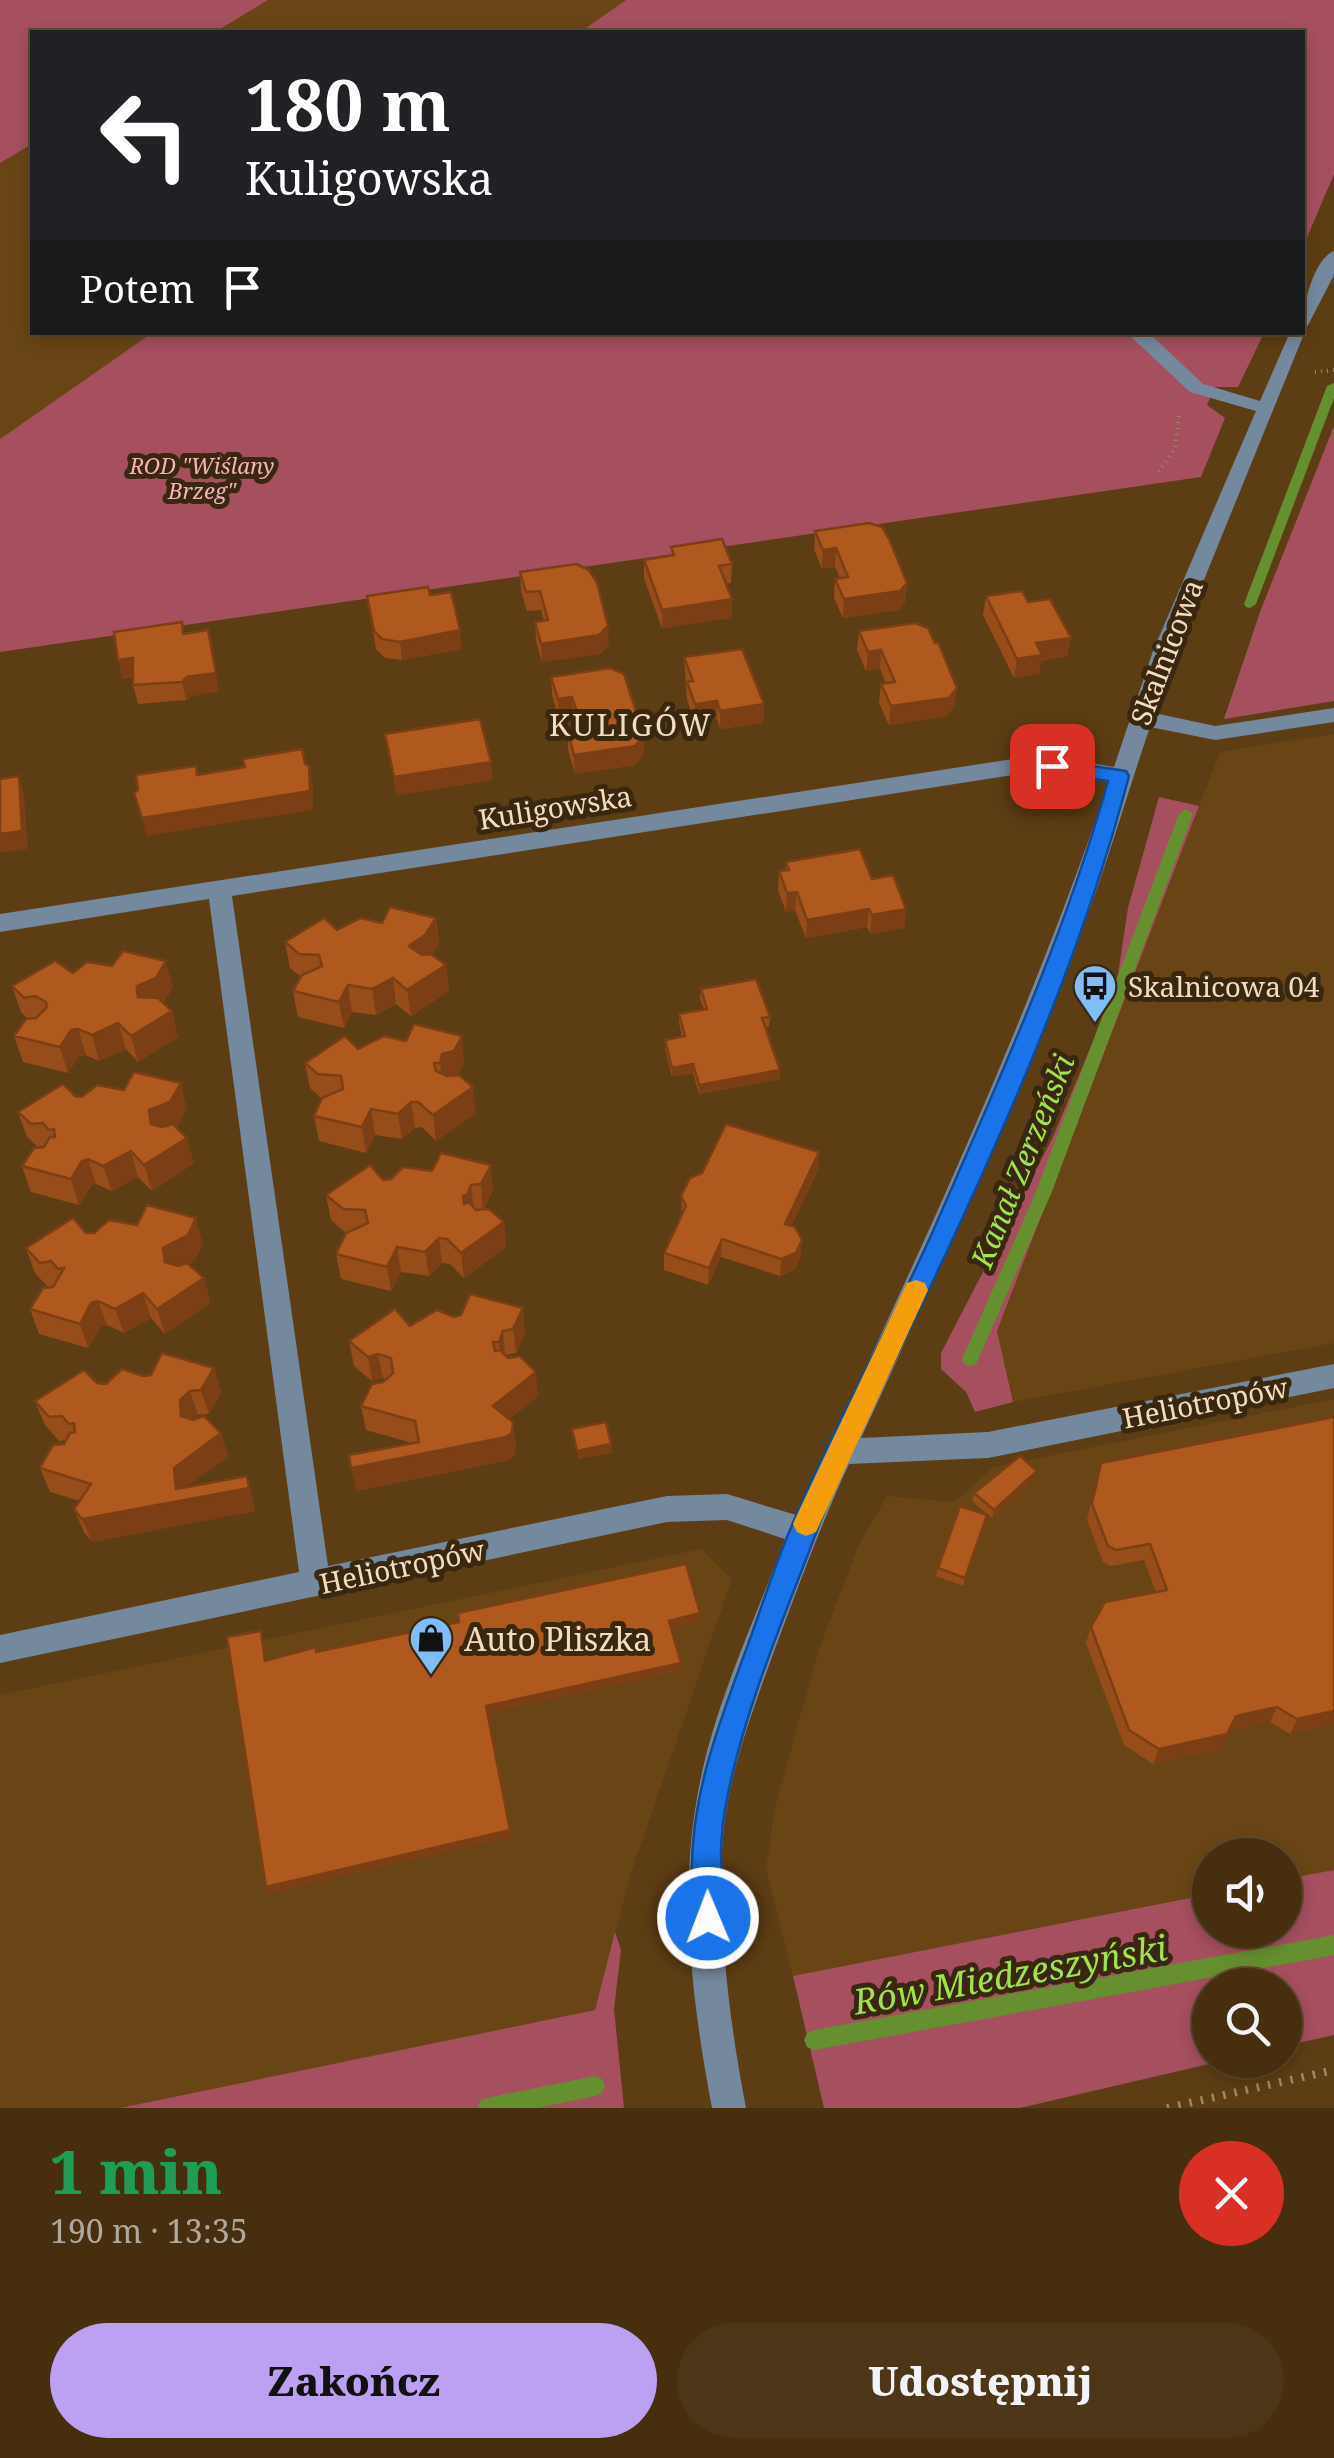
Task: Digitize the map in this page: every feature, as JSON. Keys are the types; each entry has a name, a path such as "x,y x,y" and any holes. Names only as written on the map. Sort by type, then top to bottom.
{"street":[{"path":"1305,319 1334,256"},
{"path":"1141,335 1155,344 1187,383 1210,394 1266,408"},
{"name":"Skalnicowa","path":"729,2108 717,2044 706,1851 714,1796 730,1732 803,1531 997,1110 1075,918 1139,717 1298,335"},
{"path":"1139,717 1215,734 1334,715"},
{"name":"Kuligowska","path":"0,923 1013,767 1067,767 1119,776"},
{"path":"219,890 316,1584"},
{"name":"Heliotropów","path":"838,1452 988,1445 1334,1376"},
{"name":"Heliotropów","path":"0,1650 667,1508 728,1508 803,1531"}],"path":[{"path":"1159,472 1175,448 1175,424 1187,383"},
{"path":"1167,2108 1334,2070"}],"shaded area":[{"path":"268,0 626,0 583,30 218,30"},
{"path":"30,145 30,335 149,335 0,439 0,163"},
{"path":"1334,734 1334,1343 1013,1402 997,1332 1220,752"},
{"path":"1334,1399 1334,1870 1302,1876 1302,1838 1192,1838 1192,1898 793,1976 766,1869 775,1807 819,1649 859,1544 887,1496 954,1502 993,1467"},
{"path":"701,1549 732,1579 629,1879 596,2010 120,2108 0,2108 0,1695"}],"green space":[{"path":"0,0 268,0 218,30 30,30 30,145 0,163"},
{"path":"626,0 1334,0 1334,174 1305,242 1305,30 583,30"},
{"name":"ROD \"Wiślany Brzeg\"","path":"149,335 1263,335 1238,387 1215,387 1207,405 1225,418 1201,477 0,652 0,439"},
{"path":"1334,426 1334,701 1224,719 1260,612"},
{"path":"1159,797 1199,806 997,1331 1013,1402 975,1412 966,1392 941,1369 941,1353 1053,1137 1116,987 1128,908"},
{"path":"1334,1870 1334,2035 1302,2042 1302,1968 1192,1968 1192,2068 1020,2108 824,2108 793,1976 1192,1898 1192,1948 1302,1948 1302,1876"},
{"path":"615,1932 621,1950 614,2009 624,2108 120,2108 595,2010"}],"building":[{"path":"869,523 882,527 907,583 900,591 844,599 835,579 848,577 836,548 823,550 815,531"},
{"path":"722,539 732,564 719,566 732,599 662,610 644,560 674,555 671,547"},
{"path":"576,564 589,570 597,583 608,626 599,635 541,644 535,622 548,620 540,591 526,592 520,572"},
{"path":"428,587 430,595 451,592 460,630 400,642 382,639 374,631 367,596"},
{"path":"1022,591 1028,602 1050,599 1071,638 1036,643 1042,655 1017,659 986,596"},
{"path":"182,622 183,634 208,630 216,673 187,677 182,682 133,685 133,658 118,660 114,632"},
{"path":"915,623 928,628 935,643 938,642 957,688 949,698 891,706 881,684 895,682 881,650 868,652 859,631"},
{"path":"742,649 764,704 720,711 717,701 695,704 687,682 693,681 684,657"},
{"path":"610,668 624,674 644,736 635,746 574,755 568,732 581,729 576,709 572,697 558,699 551,677"},
{"path":"480,719 491,762 394,777 385,734"},
{"path":"302,749 309,766 310,791 142,818 134,793 138,790 136,775 196,766 197,775 245,767 243,759"},
{"path":"19,776 22,831 0,834 0,779"},
{"path":"860,849 872,879 893,875 906,909 872,915 869,909 807,920 797,892 787,893 779,871 789,870 786,862"},
{"path":"390,907 436,918 425,935 409,946 446,965 407,990 393,978 372,989 348,985 339,1002 293,991 302,975 322,966 319,955 299,954 285,942 324,918 337,930 361,918 382,923"},
{"path":"123,951 166,961 156,978 137,986 137,992 138,997 158,998 172,1011 131,1036 118,1023 92,1035 71,1030 60,1047 14,1036 26,1019 36,1018 47,1007 46,1002 35,996 24,998 12,986 55,961 73,973 87,962 112,966"},
{"path":"756,979 770,1017 762,1018 780,1070 699,1085 693,1064 672,1068 665,1040 685,1036 679,1014 707,1009 701,989"},
{"path":"414,1024 462,1036 454,1051 442,1054 440,1063 434,1063 436,1071 447,1076 459,1075 473,1087 433,1115 418,1102 411,1102 398,1114 371,1109 362,1127 314,1116 322,1098 343,1089 341,1076 318,1074 305,1063 345,1036 358,1049 384,1036 406,1041"},
{"path":"134,1072 181,1083 170,1102 149,1110 151,1124 173,1124 187,1138 144,1165 131,1151 103,1166 88,1159 82,1161 71,1179 22,1166 34,1148 44,1147 50,1137 55,1137 54,1129 49,1130 43,1123 31,1124 18,1112 63,1084 75,1096 82,1097 97,1085 124,1090"},
{"path":"726,1124 819,1152 785,1224 795,1227 802,1240 796,1253 781,1259 722,1239 709,1268 664,1253 686,1206 681,1196 690,1178 702,1173"},
{"path":"441,1153 491,1165 481,1184 471,1185 463,1196 464,1204 469,1202 476,1210 489,1209 504,1222 461,1253 447,1239 439,1238 425,1252 397,1247 387,1267 336,1254 346,1233 368,1223 365,1210 343,1209 326,1195 370,1165 383,1180 391,1179 403,1167 432,1171"},
{"path":"147,1205 196,1218 188,1235 163,1248 165,1262 178,1266 187,1263 204,1278 157,1309 143,1293 115,1309 98,1301 91,1303 80,1324 30,1309 43,1288 53,1287 64,1268 58,1269 51,1261 40,1263 26,1248 73,1218 86,1233 94,1233 109,1220 137,1225"},
{"path":"470,1294 523,1308 513,1329 503,1331 499,1342 493,1342 495,1351 500,1350 508,1358 520,1356 536,1372 493,1406 513,1422 512,1433 351,1468 349,1455 419,1442 415,1421 361,1406 372,1384 383,1382 393,1373 391,1358 378,1354 368,1357 349,1341 395,1309 410,1326 437,1310 454,1317 461,1315"},
{"path":"162,1353 214,1368 201,1390 190,1391 180,1400 181,1416 193,1420 204,1416 221,1433 174,1468 176,1489 247,1476 249,1488 82,1519 74,1509 91,1484 40,1468 53,1445 64,1444 70,1433 75,1432 74,1423 69,1424 62,1416 49,1417 35,1401 84,1370 97,1383 106,1384 122,1369 151,1375"},
{"path":"1334,1417 1334,1711 1297,1719 1277,1707 1236,1716 1227,1734 1159,1749 1129,1730 1091,1627 1105,1602 1167,1590 1150,1544 1116,1550 1108,1546 1092,1504 1101,1463"},
{"path":"606,1422 611,1444 577,1451 572,1429"},
{"path":"1020,1456 1037,1471 994,1510 974,1493"},
{"path":"960,1506 987,1515 965,1578 938,1568"},
{"path":"686,1564 700,1613 669,1621 681,1663 486,1706 510,1830 266,1887 227,1637 261,1631 265,1661 316,1647 316,1652 459,1622 458,1613"}],"waterway":[{"name":"Kanał Zerzeński","path":"1250,604 1333,386"},
{"name":"Kanał Zerzeński","path":"970,1359 1043,1194 1186,814"},
{"name":"Rów Miedzeszyński","path":"814,2040 1334,1945"},
{"name":"Rów Miedzeszyński","path":"487,2108 595,2086"}],"slow traffic":[{"path":"806,1524 916,1290"}],"place":[{"name":"Skalnicowa 04","path":"1095,1024"},
{"name":"Auto Pliszka","path":"431,1676"}],"district":[{"name":"KULIGÓW","path":"631,724"}],"route":[{"path":"708,1918 706,1851 714,1796 730,1732 803,1531 997,1110 1075,918 1102,838 1119,776 1052,766"}]}
